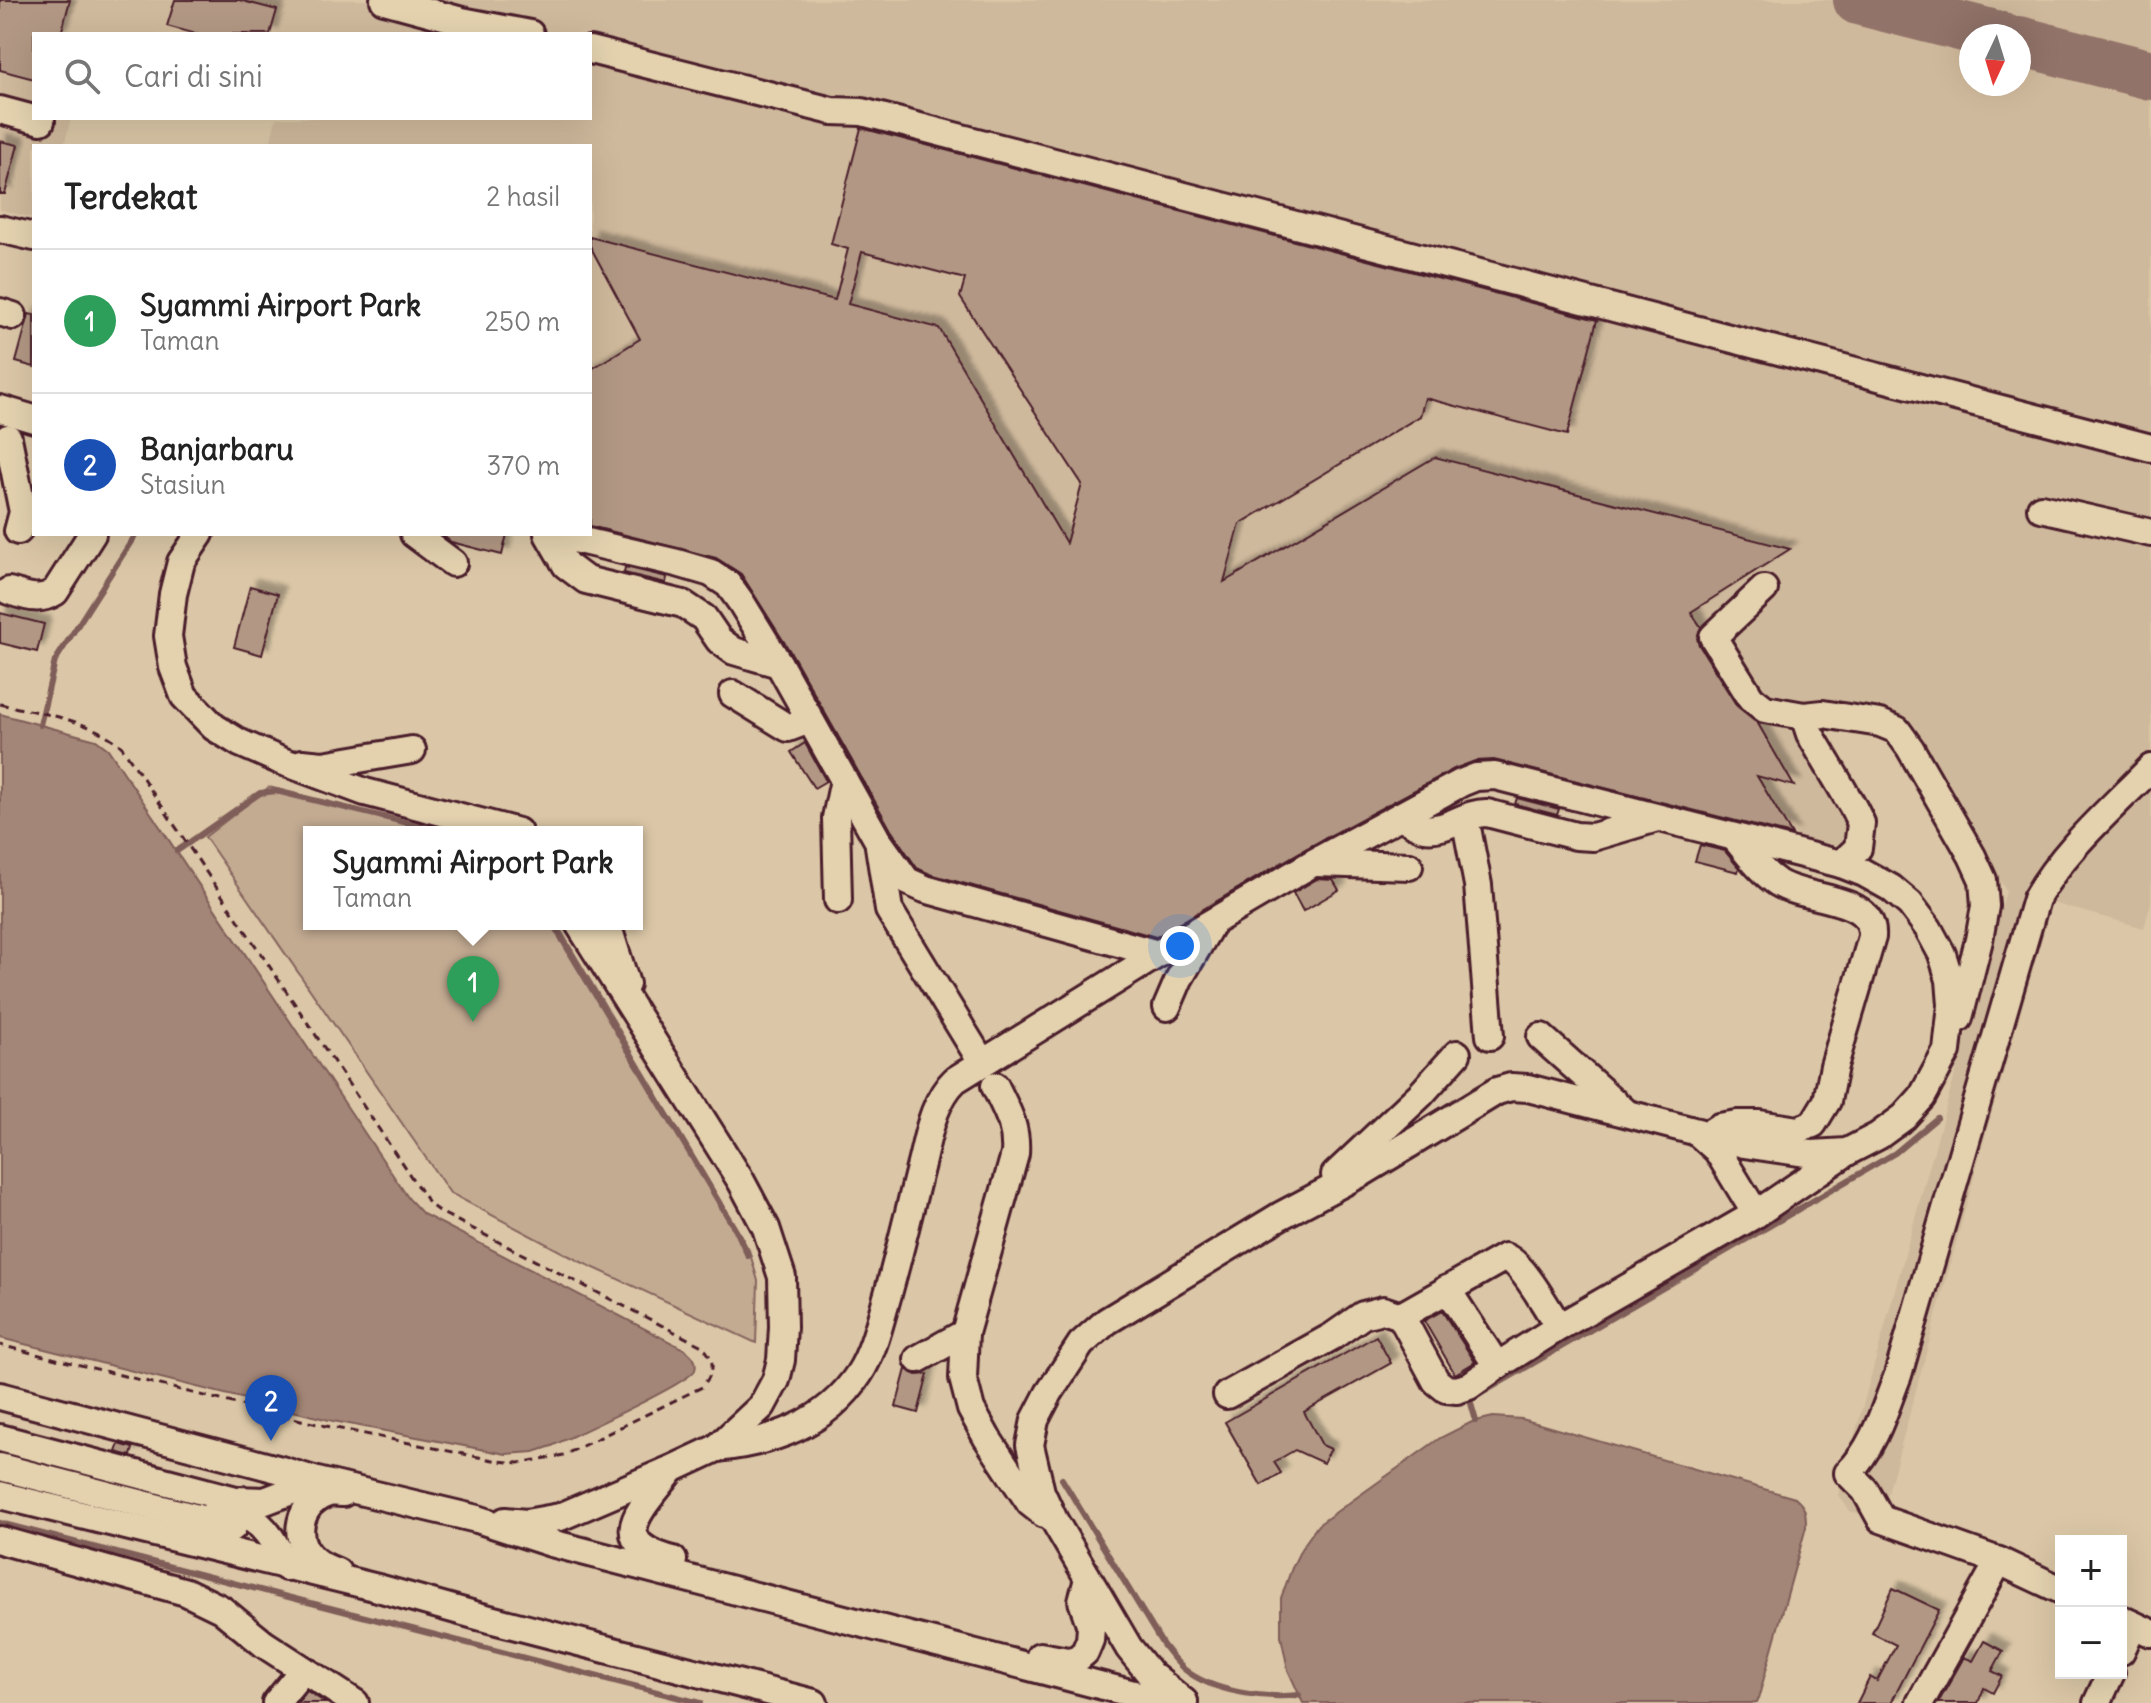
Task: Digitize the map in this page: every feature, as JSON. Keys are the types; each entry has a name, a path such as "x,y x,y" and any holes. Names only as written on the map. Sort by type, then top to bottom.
{"street":[{"path":"384,0 462,21 520,32"},
{"path":"592,51 832,111 862,112 2151,448"},
{"path":"0,110 32,119"},
{"path":"0,229 32,237"},
{"path":"0,394 32,399"},
{"path":"0,409 32,418"},
{"path":"8,438 23,512 17,531"},
{"path":"2041,508 2151,533"},
{"path":"9,591 35,599 55,592 91,536"},
{"path":"199,536 181,562 168,636 173,667 184,696 214,727 240,743 279,760 365,792 495,826"},
{"path":"417,536 453,563"},
{"path":"552,536 566,565 586,580 683,604 704,618 719,640 734,651 779,664"},
{"path":"559,536 711,573 728,584 779,664 877,839 907,881 925,889 1158,954"},
{"path":"1227,1395 1333,1336 1363,1315 1383,1310 1401,1316 1436,1381 1446,1389 1457,1390 1469,1386 1559,1327 1756,1214 1847,1152 1878,1136 1904,1117 1922,1097 1947,1051 1963,1004 1985,906 1983,880 1957,829 1897,730 1880,723 1765,709 1751,698 1713,637 1764,589"},
{"path":"733,694 788,728 809,720"},
{"path":"1804,716 1810,734 1861,823 1858,848 1841,864"},
{"path":"279,760 323,765 412,750"},
{"path":"2055,1587 1999,1561 1881,1519 1865,1490 1848,1473 1861,1461 1871,1444 1898,1375 2036,899 2071,851 2151,768"},
{"path":"717,1448 751,1444 801,1426 833,1403 859,1374 874,1341 939,1101 955,1080 1158,954 1313,863 1476,777 1495,776 1841,864 1891,888 1910,904 1942,954 1950,980 1952,1005 1947,1051"},
{"path":"838,900 836,818 844,780"},
{"path":"1400,816 1424,828 1448,826 1475,813 1487,813 1576,836 1593,837 1657,817"},
{"path":"1468,833 1478,885 1490,1036"},
{"path":"1702,1132 1737,1124 1798,1130 1813,1124 1827,1101 1834,1066 1872,937 1873,926 1865,914 1851,906 1791,890 1779,883 1761,870 1735,838"},
{"path":"877,839 889,910 974,1049"},
{"path":"1313,863 1409,866"},
{"path":"1167,1007 1211,923"},
{"path":"477,1519 526,1523 560,1517 717,1448 762,1406 776,1380 781,1360 782,1277 766,1228 741,1181 583,930"},
{"path":"609,930 634,1011"},
{"path":"1541,1037 1628,1115"},
{"path":"1280,1216 1343,1170 1457,1054"},
{"path":"995,1086 1013,1123 1015,1154 965,1333 963,1378 971,1409 987,1438 1030,1503 1054,1520"},
{"path":"1186,1702 1150,1674 1129,1648 1054,1520 1038,1481 1030,1445 1035,1420 1049,1393 1081,1344 1107,1321 1280,1216 1365,1171 1497,1091 1511,1087 1528,1088 1744,1144 1812,1154 1847,1152"},
{"path":"1702,1132 1717,1150 1756,1214"},
{"path":"1401,1316 1505,1257 1513,1259 1521,1269 1559,1327"},
{"path":"1447,1289 1497,1366"},
{"path":"918,1359 965,1333"},
{"path":"0,1386 270,1455 317,1481"},
{"path":"0,1396 1157,1700 1186,1702"},
{"path":"0,1410 17,1417 241,1473 317,1481"},
{"path":"0,1423 239,1487 264,1489 317,1481"},
{"path":"0,1438 236,1500 265,1501 317,1481"},
{"path":"0,1453 250,1518 279,1550 286,1567"},
{"path":"0,1467 245,1530 286,1567"},
{"path":"672,1469 640,1509 634,1522 633,1534 639,1546 661,1557 1057,1661 1077,1659 1085,1652 1090,1640 1091,1627 1082,1601 1088,1579"},
{"path":"0,1481 254,1548 286,1567"},
{"path":"367,1493 330,1493 313,1501 301,1521 299,1534 303,1547 312,1559 326,1568 378,1588"},
{"path":"0,1495 378,1588 814,1703"},
{"path":"0,1540 186,1592 221,1609 264,1644 355,1703"},
{"path":"1920,1703 1999,1561"},
{"path":"276,1703 303,1670"},
{"path":"2097,1703 2108,1679"}],"path":[{"path":"0,704 96,728 122,747 430,1205 702,1346 710,1355 713,1367 702,1387 564,1455 519,1463 321,1425 0,1345"}],"shaded area":[{"path":"0,0 2151,0 2151,903 2144,928 2052,903 1881,1519 1850,1511 1838,1495 2006,891 1914,731 1901,715 1893,710 1772,696 1769,699 1837,797 1854,830 1838,861 1482,770 1173,953 908,884 730,580 592,535 592,144 270,144 276,120 592,120 592,32 32,32 32,120 70,120 64,144 32,144 32,218 0,210"},
{"path":"0,714 96,740 108,749 409,1199 423,1214 684,1349 695,1360 695,1370 653,1397 552,1446 534,1452 506,1454 333,1421 0,1338"},
{"path":"269,787 420,826 303,826 303,930 561,930 749,1250 758,1281 756,1343 577,1260 450,1193 205,837"},
{"path":"1493,1417 1522,1419 1799,1501 1805,1511 1806,1527 1757,1703 1303,1703 1288,1670 1281,1636 1281,1598 1301,1549 1318,1525 1440,1438 1472,1422"}],"building":[{"path":"0,0 70,0 62,32 32,32 32,78 0,70"},
{"path":"175,0 239,0 277,10 271,32 189,32 167,26"},
{"path":"861,128 1597,320 1567,435 1425,398 1420,416 1240,524 1224,582 1435,457 1790,549 1691,612 1701,627 1697,638 1699,645 1737,706 1757,722 1794,786 1757,776 1792,835 1494,760 1475,761 1454,769 1305,849 1156,937 917,868 891,830 793,656 741,574 716,558 592,527 592,369 640,339 592,250 592,238 835,300 848,249 831,244","holes":["862,252 965,279 960,297 1082,484 1066,543 939,328 848,304"]},
{"path":"0,141 18,145 5,194 0,194"},
{"path":"29,314 32,315 32,366 16,362"},
{"path":"443,536 507,536 502,555 451,542"},
{"path":"625,567 667,577 666,583 624,573"},
{"path":"250,586 278,594 262,655 234,647"},
{"path":"0,613 44,624 37,652 0,643"},
{"path":"805,743 826,781 814,788 791,752"},
{"path":"1517,798 1559,809 1557,815 1515,804"},
{"path":"1700,845 1725,851 1739,868 1738,872 1695,861"},
{"path":"1317,879 1333,880 1339,890 1303,911 1293,893"},
{"path":"1442,1311 1475,1362 1455,1374 1424,1321"},
{"path":"1376,1336 1391,1363 1304,1412 1322,1445 1331,1449 1323,1463 1295,1450 1274,1462 1281,1473 1261,1485 1225,1422"},
{"path":"906,1369 917,1375 928,1374 918,1413 896,1407"},
{"path":"119,1444 133,1448 131,1456 116,1452"},
{"path":"1893,1588 1939,1610 1891,1703 1857,1703 1870,1677 1877,1681 1896,1645 1872,1633"},
{"path":"1984,1641 2003,1651 1992,1671 2002,1676 1993,1693 1984,1688 1978,1703 1938,1703 1964,1657 1973,1661"},
{"path":"307,1691 326,1703 297,1703"}],"waterway":[{"path":"40,725 55,661 135,536"},
{"path":"177,851 260,793 276,791 420,826"},
{"path":"557,930 738,1234 748,1256"},
{"path":"1476,1421 1470,1400 1895,1153 1937,1118"},
{"path":"1062,1479 1163,1645 1184,1669 1209,1683 1239,1692 1270,1696 1299,1695"},
{"path":"0,1523 700,1703"}],"taxiway":[{"path":"1858,0 1959,26"},
{"path":"2031,44 2151,75"}],"place":[{"name":"Syammi Airport Park","path":"473,1022"},
{"name":"Banjarbaru","path":"271,1441"}]}
